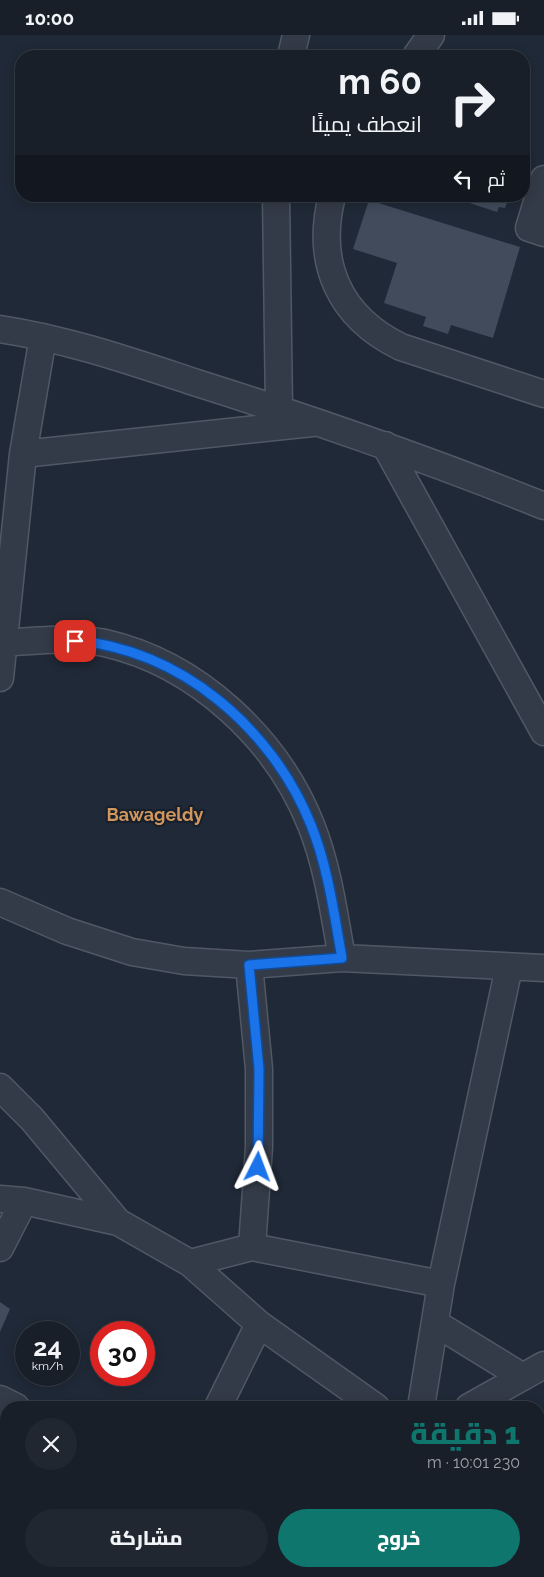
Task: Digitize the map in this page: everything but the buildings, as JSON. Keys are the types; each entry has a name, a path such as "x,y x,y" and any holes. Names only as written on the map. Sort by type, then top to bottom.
{"street":[{"path":"292,50 296,35"},
{"path":"420,50 430,35"},
{"path":"544,179 529,228 544,233"},
{"path":"276,202 279,409"},
{"path":"331,202 327,227 330,267 335,285 356,315 385,339 401,347 544,394"},
{"path":"0,329 43,337 320,422 544,506"},
{"path":"0,678 2,643 23,454 43,337"},
{"path":"23,454 320,422"},
{"path":"385,445 544,732"},
{"path":"2,643 60,640 104,643 146,657 192,681 230,711 264,744 294,787 312,825 324,865 342,958"},
{"path":"0,902 67,931 132,952 184,961 249,965 342,958 544,968"},
{"path":"249,965 259,1069 259,1147 252,1247"},
{"path":"422,1401 440,1284 509,967"},
{"path":"0,1087 32,1119 118,1222"},
{"path":"0,1249 12,1200 118,1222 190,1263 259,1324 368,1401"},
{"path":"190,1263 252,1247 440,1284"},
{"path":"435,1323 533,1371"},
{"path":"221,1401 259,1324"},
{"path":"480,1401 533,1371"}],"district":[{"name":"Bawageldy","path":"155,814"}],"route":[{"path":"75,641 104,643 146,657 192,681 230,711 264,744 294,787 312,825 324,865 342,958 249,965 259,1069 258,1167"}]}
